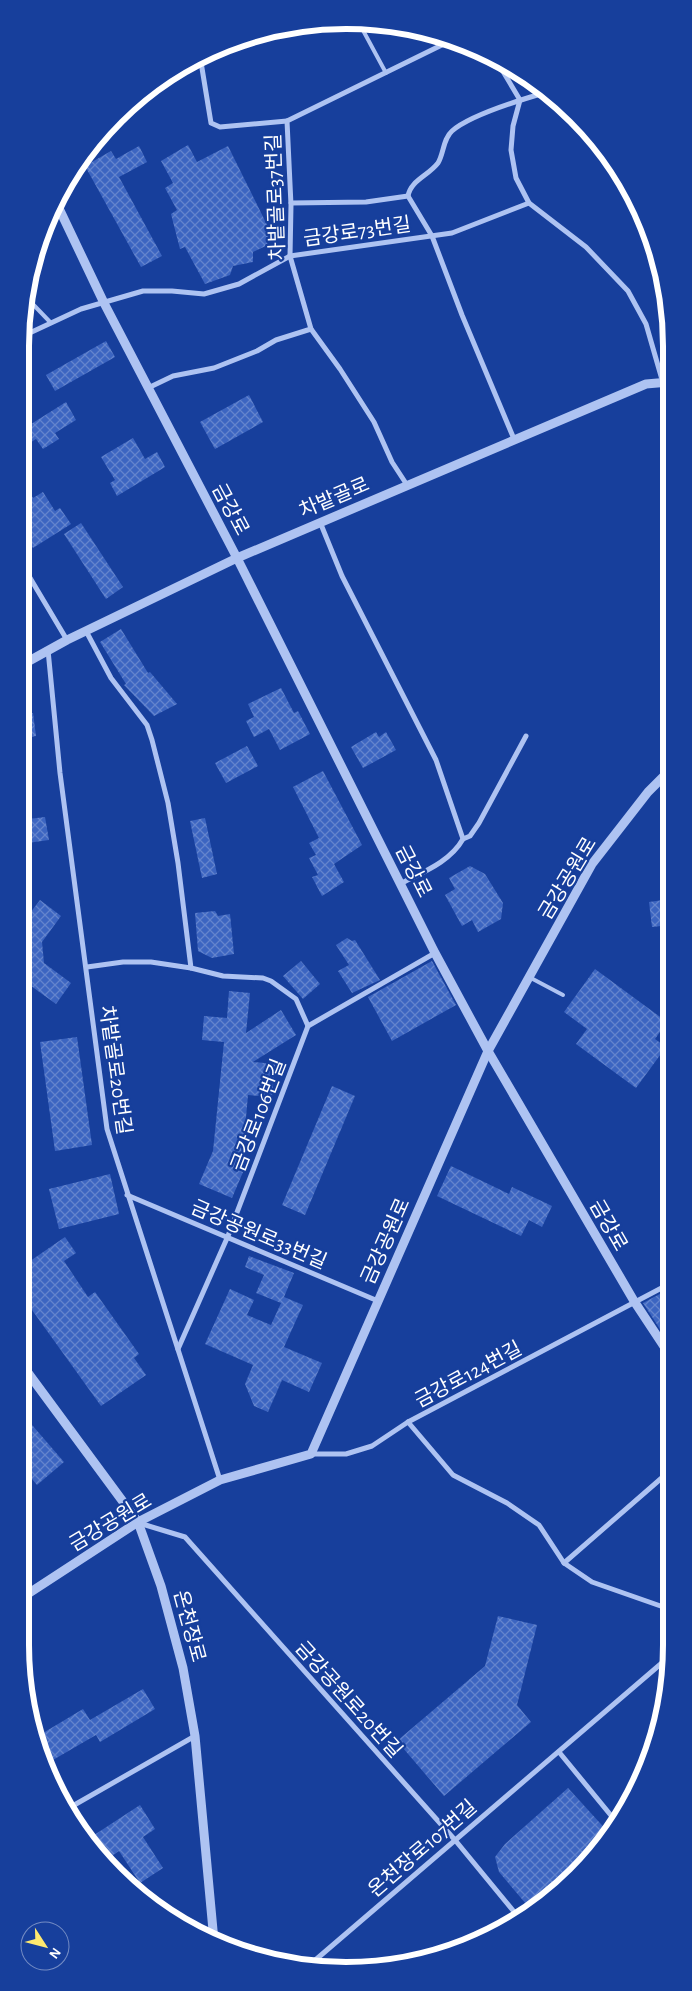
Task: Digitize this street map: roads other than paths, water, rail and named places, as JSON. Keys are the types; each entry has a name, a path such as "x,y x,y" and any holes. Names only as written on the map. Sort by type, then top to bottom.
{"street":[{"name":"차밭골로37번길","path":"407,484 392,462 374,422 340,369 311,329 290,256 291,203 287,121 443,44"},
{"path":"201,64 208,115 211,123 220,127 287,121"},
{"path":"502,69 520,100 513,126 511,150 516,178 529,203 586,247 628,291 646,324 663,374"},
{"path":"408,196 414,184 438,162 451,131 475,118 539,94"},
{"path":"291,203 366,202 408,196"},
{"path":"408,196 432,236 514,439"},
{"name":"금강로73번길","path":"29,333 81,309 143,291 204,294 239,284 290,256 452,233 529,203"},
{"name":"금강로","path":"60,210 104,303 237,558 435,953 488,1051 634,1301 663,1345"},
{"path":"147,388 173,376 214,368 257,351 276,340 311,329"},
{"name":"차밭골로","path":"29,661 86,630 237,558 407,484 646,384 663,383"},
{"path":"320,522 342,576 436,760 463,839"},
{"path":"29,576 67,640"},
{"path":"86,630 111,678 147,725 152,740 169,812 191,968"},
{"name":"차밭골로20번길","path":"48,650 60,774 107,1128 127,1196 220,1480"},
{"path":"400,884 442,862 457,850 463,839 470,836 479,823 526,736"},
{"name":"금강공원로","path":"29,1593 138,1522 220,1480 311,1454 488,1051 592,864 648,792 663,777"},
{"path":"87,967 123,962 151,962 172,967 191,968 223,976 262,978 272,981 296,999 308,1026 435,953"},
{"name":"금강로106번길","path":"178,1350 228,1236 308,1026"},
{"name":"금강공원로33번길","path":"127,1196 228,1236 378,1301"},
{"name":"금강로124번길","path":"311,1454 346,1454 372,1446 408,1422 663,1287"},
{"name":"온천장로","path":"29,1374 138,1522 162,1586 183,1668 195,1736 213,1933"},
{"path":"408,1422 453,1475 507,1502 539,1525 564,1563 592,1582 663,1607"},
{"path":"564,1563 663,1476"},
{"name":"금강공원로20번길","path":"138,1522 185,1537 455,1840 515,1913"},
{"name":"온천장로107번길","path":"314,1961 663,1662"},
{"path":"72,1806 195,1736"},
{"path":"558,1752 612,1817"}],"lane":[{"path":"362,29 386,73"},
{"path":"31,303 51,323"},
{"path":"529,977 563,994"}]}
